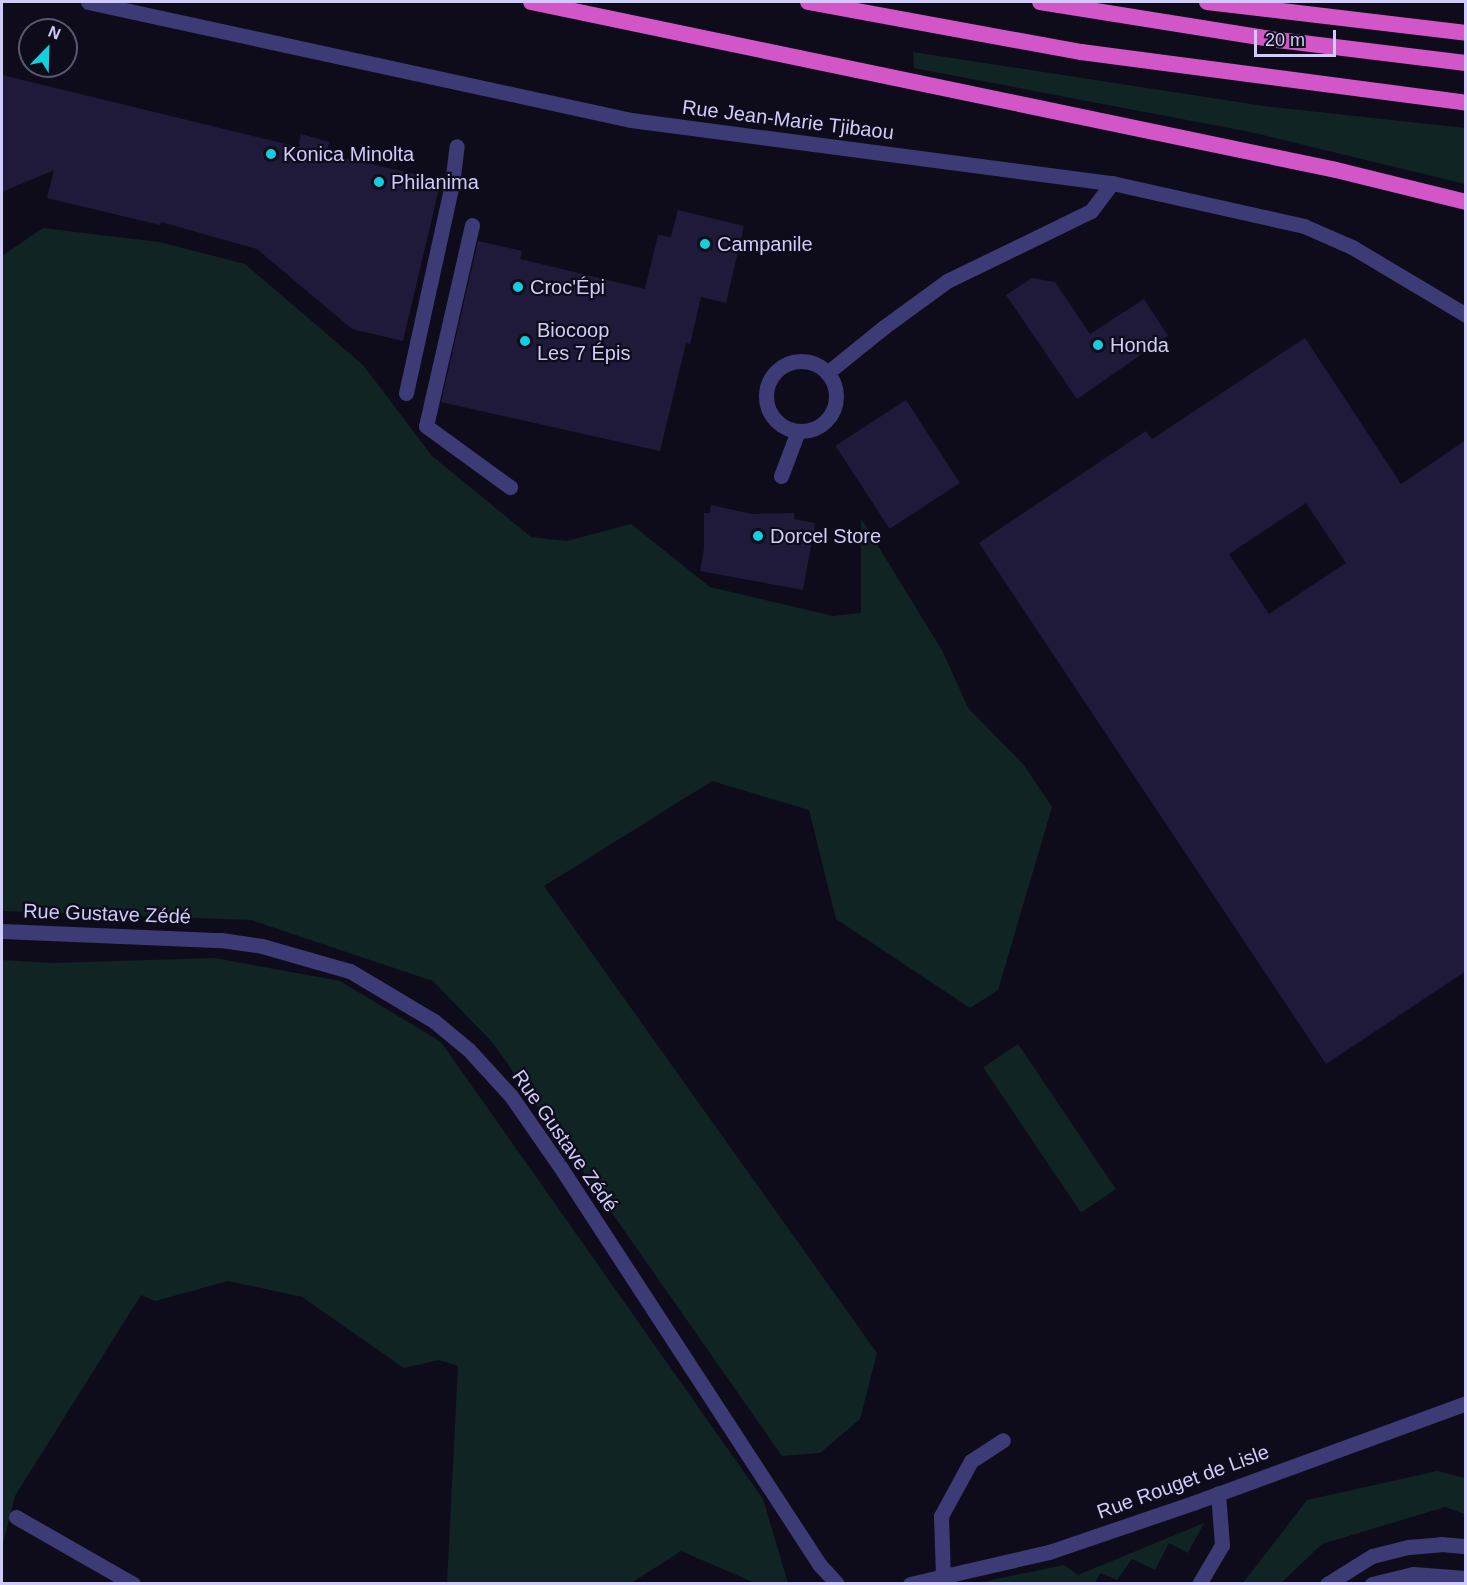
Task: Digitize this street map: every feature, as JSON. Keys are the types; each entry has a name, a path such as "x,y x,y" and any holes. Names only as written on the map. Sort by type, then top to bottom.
{"highway":[{"path":"531,2 1336,170 1466,202"},
{"path":"808,2 1081,51 1466,103"},
{"path":"1040,2 1278,40 1466,63"},
{"path":"1207,2 1466,33"}],"street":[{"name":"Rue Jean-Marie Tjibaou","path":"88,2 631,120 1112,183 1304,226 1352,247 1466,315"},
{"path":"406,393 452,184 457,146"},
{"path":"827,373 884,327 947,281 1091,211 1112,183"},
{"path":"472,225 426,426 510,487"},
{"path":"808,361 827,373 836,394 834,406 820,425 798,431 786,428 770,412 766,401 770,379 786,364 808,361"},
{"path":"781,476 798,431"},
{"name":"Rue Gustave Zédé","path":"2,932 221,940 262,946 350,970 434,1021 469,1050 511,1096 559,1164 820,1565 837,1584"},
{"name":"Rue Rouget de Lisle","path":"910,1584 1049,1552 1218,1494 1466,1403"},
{"path":"944,1576 941,1516 971,1461 1003,1440"},
{"path":"1199,1584 1222,1545 1218,1494"},
{"path":"16,1517 133,1584"},
{"path":"1327,1584 1372,1556 1409,1547 1441,1544 1466,1546"},
{"path":"1372,1584 1413,1574 1466,1578"}],"green space":[{"path":"913,52 1264,106 1465,128 1465,184 1250,132 914,68"},
{"path":"43,228 159,242 245,264 363,365 432,456 531,537 567,541 631,524 710,587 833,616 861,613 861,518 943,652 968,708 1023,764 1052,807 998,990 970,1008 836,919 809,810 712,781 544,886 877,1353 860,1419 820,1453 782,1456 493,1043 433,981 251,920 2,911 2,256"},
{"path":"215,958 340,981 441,1042 763,1499 788,1583 755,1583 681,1551 631,1583 447,1583 458,1366 439,1360 404,1368 302,1297 228,1281 155,1301 141,1295 15,1496 2,1548 2,960 52,963"},
{"path":"1018,1044 1116,1189 1081,1213 983,1067"},
{"path":"1437,1471 1465,1478 1465,1514 1445,1507 1322,1544 1281,1583 1243,1583 1307,1500"},
{"path":"1204,1523 1188,1553 1169,1543 1155,1570 1132,1559 1117,1580 1100,1573 1095,1583 977,1583 1064,1565 1078,1575"}],"building":[{"path":"2,75 298,147 301,134 329,142 327,154 441,180 403,341 352,329 257,249 161,222 160,225 47,198 54,170 2,192"},
{"path":"678,210 744,226 726,303 701,297 690,344 686,343 660,451 441,402 478,241 522,251 520,259 645,289 658,235 671,237"},
{"name":"Honda","path":"1032,278 1055,282 1090,334 1144,299 1168,336 1077,399 1006,295"},
{"path":"1305,338 1401,484 1466,440 1466,971 1326,1064 979,543 1146,431 1152,439","holes":["1306,503 1346,563 1269,614 1229,554"]},
{"path":"906,400 960,483 889,529 836,446"},
{"name":"Dorcel Store","path":"711,505 752,514 794,513 794,519 815,523 803,590 700,571 704,548 704,513 710,513"}],"place":[{"name":"Konica Minolta","path":"271,154"},
{"name":"Philanima","path":"379,182"},
{"name":"Campanile","path":"705,244"},
{"name":"Croc'Épi","path":"518,287"},
{"name":"Biocoop Les 7 Épis","path":"525,341"},
{"name":"Honda","path":"1098,345"},
{"name":"Dorcel Store","path":"758,536"}]}
